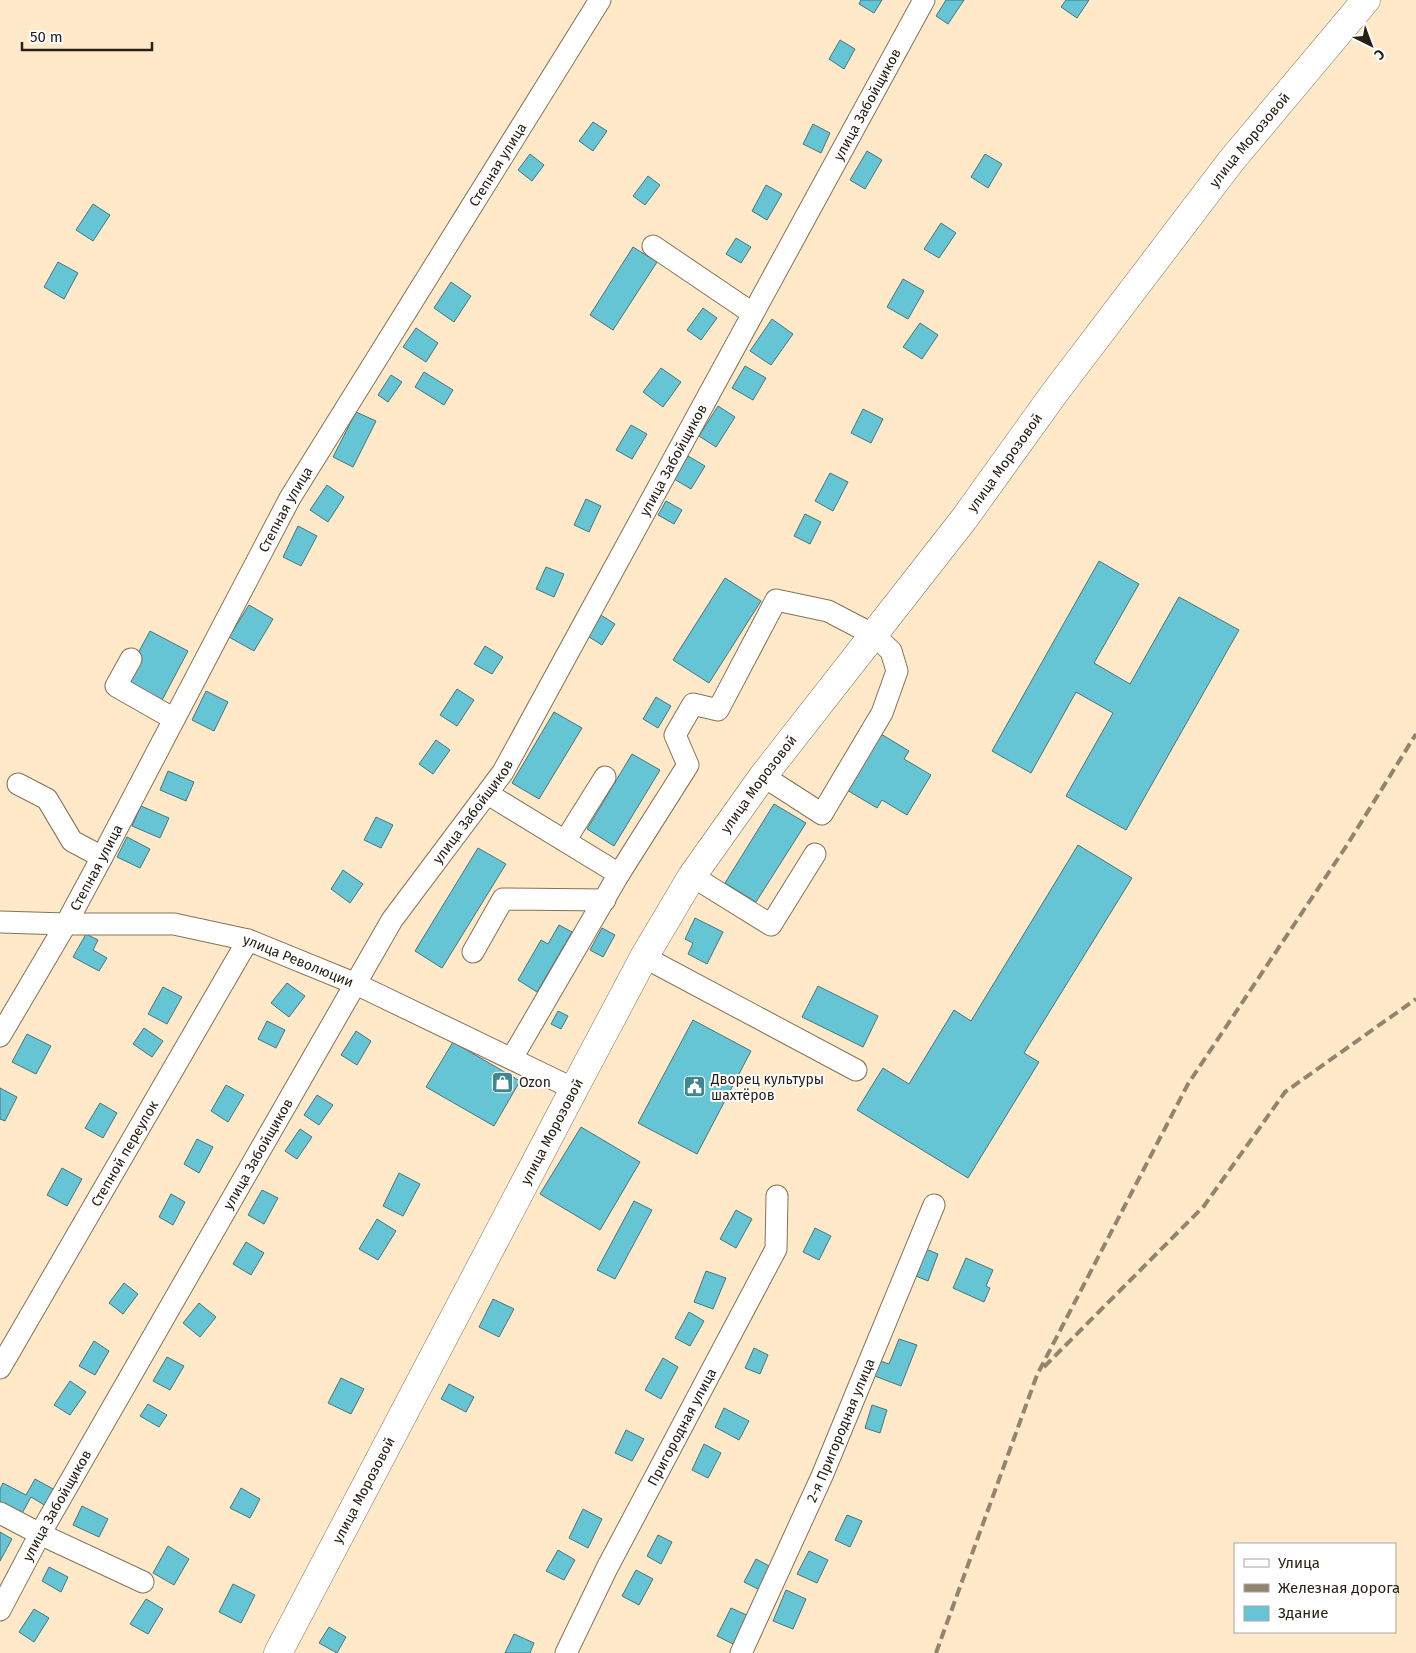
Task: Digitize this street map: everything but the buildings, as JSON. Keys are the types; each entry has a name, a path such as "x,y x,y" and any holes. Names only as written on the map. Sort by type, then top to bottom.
{"main road":[{"name":"улица Морозовой","path":"280,1652 644,957 692,876 763,776 964,519 1053,395 1231,161 1366,0"}],"street":[{"name":"Степная улица","path":"0,1036 66,924 290,498 600,0"},
{"name":"улица Забойщиков","path":"0,1610 40,1534 392,920 503,772 924,0"},
{"path":"654,246 752,313"},
{"path":"512,1058 619,874 688,765 675,735 693,704 718,710 776,600 828,611 874,635 891,651 897,671 882,713 822,814 763,776"},
{"path":"131,659 116,686 174,719"},
{"path":"565,840 605,778"},
{"path":"18,784 47,799 72,841 102,857"},
{"path":"488,794 619,874"},
{"path":"692,876 771,925 815,854"},
{"path":"473,952 503,899 604,900"},
{"name":"улица Революции","path":"0,922 174,924 248,940 356,984 574,1089"},
{"name":"Степной переулок","path":"0,1368 248,940"},
{"path":"644,957 856,1070"},
{"name":"Пригородная улица","path":"566,1653 607,1568 776,1249 776,1196"},
{"name":"2-я Пригородная улица","path":"741,1653 822,1476 934,1205"},
{"path":"0,1513 40,1534 143,1582"}],"railway":[{"path":"936,1653 1037,1375 1188,1084 1347,845 1416,734"},
{"path":"1044,1367 1204,1206 1285,1092 1416,999"}],"place":[{"name":"Ozon","path":"503,1082"},
{"name":"Дворец культуры шахтёров","path":"695,1087"}]}
